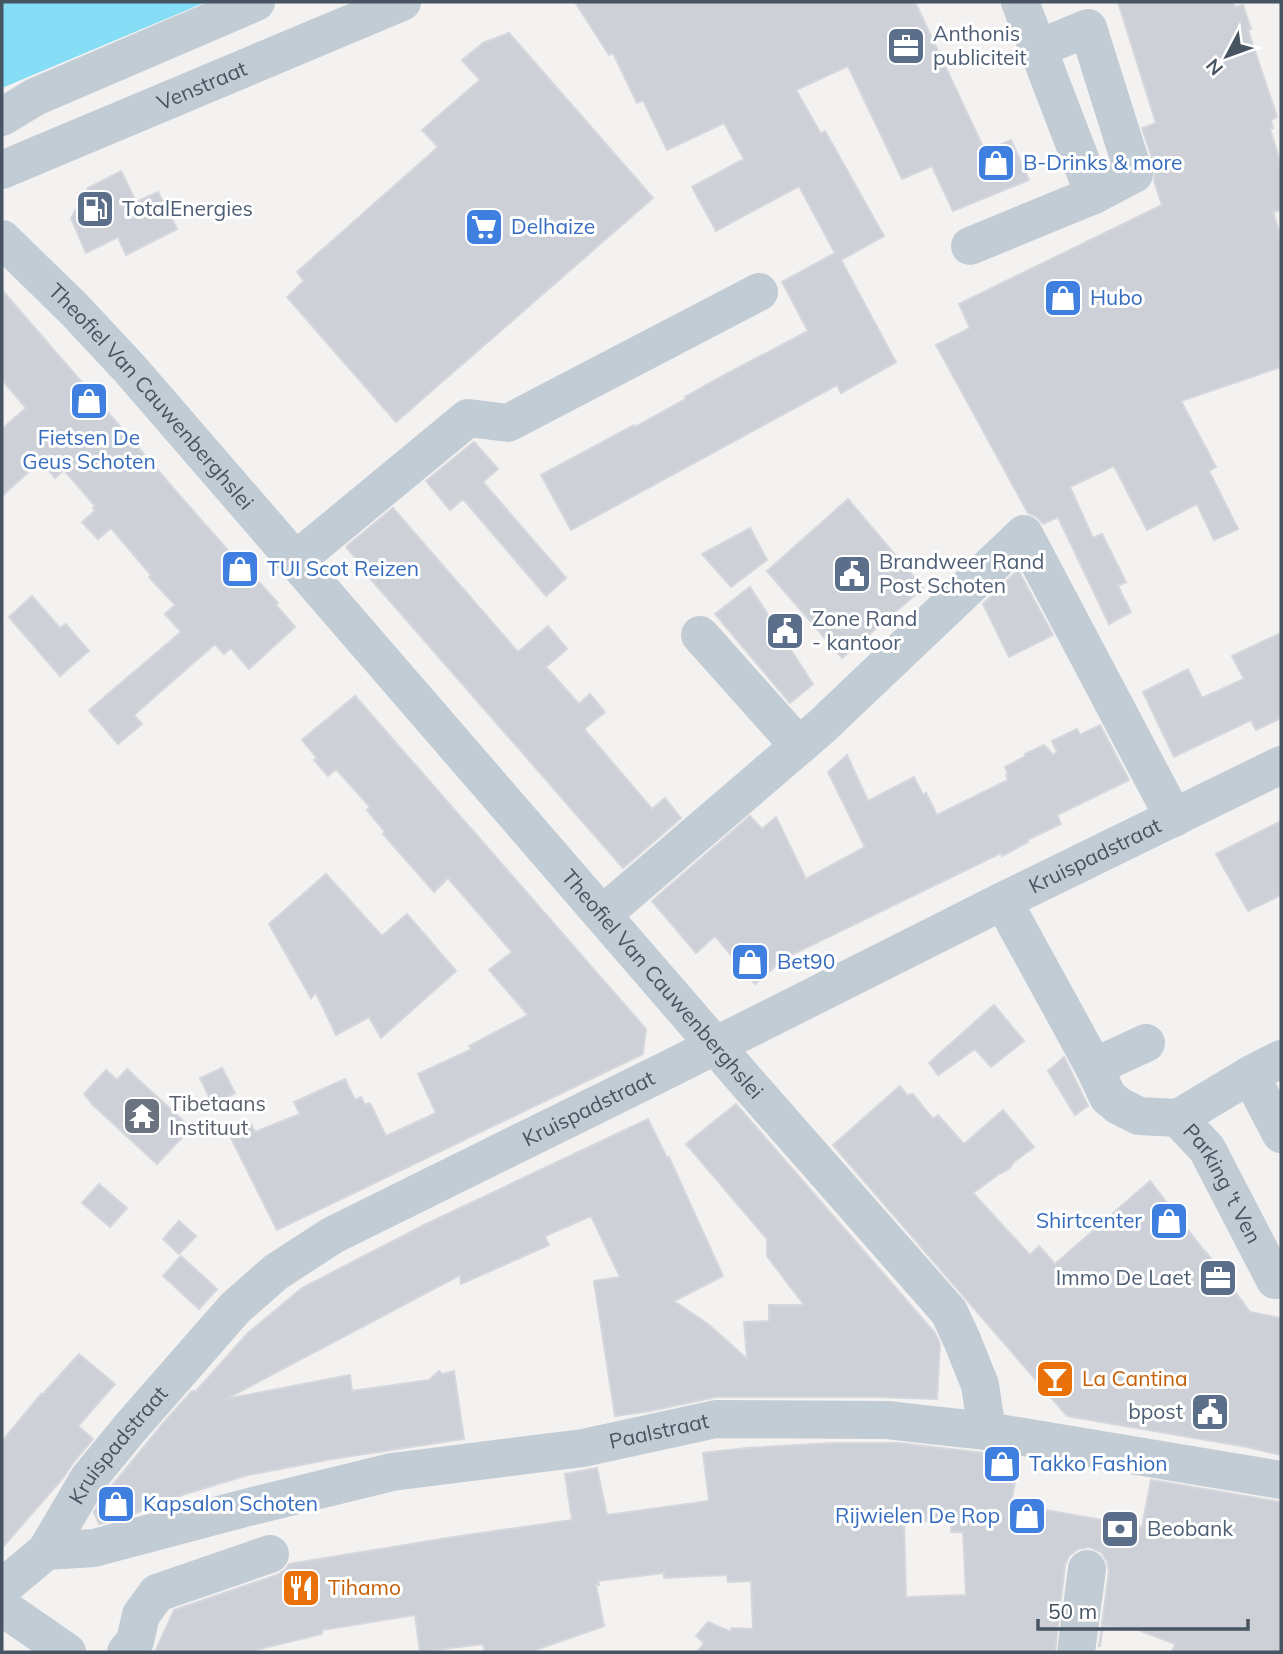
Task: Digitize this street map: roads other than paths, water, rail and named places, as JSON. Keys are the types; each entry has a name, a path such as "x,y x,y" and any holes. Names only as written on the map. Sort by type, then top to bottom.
{"street":[{"path":"2,117 35,97 256,2"},
{"name":"Venstraat","path":"2,170 402,2"},
{"path":"1020,2 1094,195"},
{"path":"970,246 1094,195 1134,174 1087,28 1037,49"},
{"name":"Theofiel Van Cauwenberghslei","path":"2,239 106,342 949,1312 979,1385 987,1431"},
{"path":"296,560 468,418 508,423 759,292"},
{"path":"603,914 799,746 1024,534 1174,818"},
{"path":"700,635 799,746"},
{"name":"Kruispadstraat","path":"2,1588 46,1551 89,1478 236,1308 276,1272 333,1235 1281,765"},
{"path":"1003,901 1094,1066 1108,1097 1139,1116 1178,1118"},
{"path":"1094,1066 1146,1043"},
{"path":"1266,1067 1281,1134"},
{"name":"Parking 't Ven","path":"1266,1067 1178,1118 1207,1149 1275,1280 1281,1277"},
{"name":"Paalstraat","path":"46,1551 94,1548 245,1507 392,1472 583,1448 716,1419 887,1420 987,1431 1281,1480"},
{"path":"126,1652 135,1641 141,1615 157,1593 270,1554"},
{"path":"1076,1652 1087,1569"},
{"path":"2,1606 68,1652"}],"water":[{"path":"2,2 206,2 2,88"}],"place":[{"name":"Anthonis publiciteit","path":"906,46"},
{"name":"B-Drinks & more","path":"996,163"},
{"name":"TotalEnergies","path":"95,209"},
{"name":"Delhaize","path":"484,227"},
{"name":"Hubo","path":"1063,298"},
{"name":"Fietsen De Geus Schoten","path":"89,401"},
{"name":"TUI Scot Reizen","path":"240,569"},
{"name":"Brandweer Rand Post Schoten","path":"852,574"},
{"name":"Zone Rand - kantoor","path":"785,631"},
{"name":"Bet90","path":"750,962"},
{"name":"Tibetaans Instituut","path":"142,1116"},
{"name":"Shirtcenter","path":"1169,1221"},
{"name":"Immo De Laet","path":"1218,1278"},
{"name":"La Cantina","path":"1055,1379"},
{"name":"bpost","path":"1210,1412"},
{"name":"Takko Fashion","path":"1002,1464"},
{"name":"Kapsalon Schoten","path":"116,1504"},
{"name":"Rijwielen De Rop","path":"1027,1516"},
{"name":"Beobank","path":"1120,1529"},
{"name":"Tihamo","path":"301,1588"}]}
